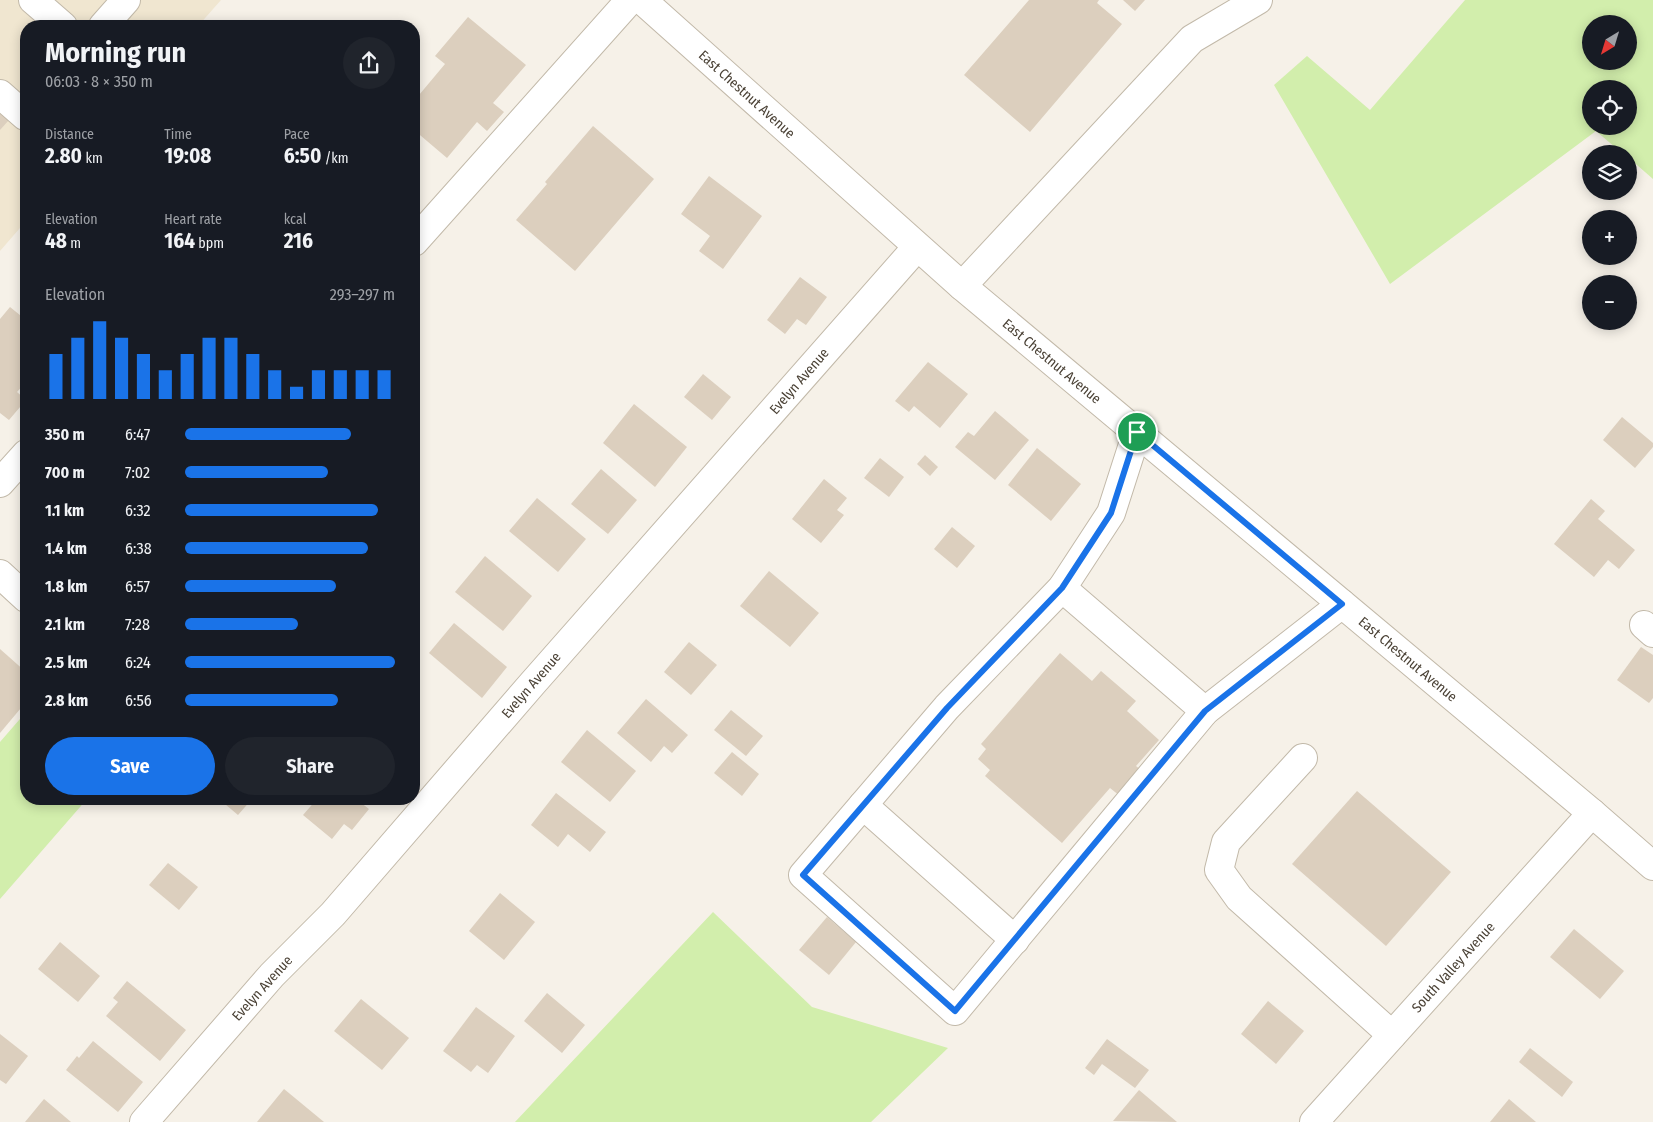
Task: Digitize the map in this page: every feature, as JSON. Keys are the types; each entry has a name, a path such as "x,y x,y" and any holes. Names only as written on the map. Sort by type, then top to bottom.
{"street":[{"path":"33,0 56,20"},
{"path":"108,20 126,0"},
{"path":"420,234 630,0"},
{"name":"East Chestnut Avenue","path":"642,0 962,286 1592,812 1653,866"},
{"path":"962,286 1192,39 1258,0"},
{"path":"0,94 20,112"},
{"name":"Evelyn Avenue","path":"144,1122 272,975 333,914 539,676 917,247"},
{"path":"1137,432 1111,513 1062,588 947,708 803,875 955,1011 1205,711 1342,604"},
{"path":"0,483 20,461"},
{"path":"0,574 20,592"},
{"path":"1062,588 1205,711"},
{"path":"1303,758 1226,842 1219,870 1239,898 1392,1035"},
{"path":"863,805 1015,940"},
{"name":"South Valley Avenue","path":"1314,1122 1592,812"}],"shaded area":[{"path":"0,0 221,0 203,20 20,20 20,228 0,251"}],"green space":[{"path":"1465,0 1653,0 1653,179 1637,165 1637,145 1612,145 1601,135 1637,135 1637,80 1582,80 1582,135 1591,135 1390,284 1274,85 1307,56 1370,110"},
{"path":"20,719 20,805 82,805 0,899 0,742"},
{"path":"713,912 812,1007 948,1048 871,1122 515,1122"}],"building":[{"path":"1029,0 1099,0 1097,3 1122,24 1030,132 964,75"},
{"path":"1123,0 1145,0 1135,11"},
{"path":"468,17 526,65 493,103 504,112 487,131 477,122 447,158 420,135 420,94 445,64 435,56"},
{"path":"0,113 9,120 0,130"},
{"path":"593,126 654,179 575,271 516,220 547,184 545,182"},
{"path":"709,176 762,216 723,269 699,251 710,236 681,214"},
{"path":"800,277 827,297 806,325 797,319 785,334 767,320"},
{"path":"10,307 20,315 20,389 17,392 20,395 20,407 9,420 0,413 0,319"},
{"path":"928,362 968,394 940,428 914,406 909,412 895,401"},
{"path":"703,374 731,397 712,420 684,397"},
{"path":"634,404 687,447 655,487 603,443"},
{"path":"995,411 1029,440 995,480 955,447 968,432 974,436"},
{"path":"1622,417 1653,443 1653,447 1635,468 1603,440"},
{"path":"1037,448 1081,484 1051,521 1008,485"},
{"path":"925,455 938,467 930,476 917,464"},
{"path":"880,458 904,477 889,497 864,478"},
{"path":"601,469 637,500 608,534 571,504"},
{"path":"824,479 847,498 837,510 844,515 821,543 792,519"},
{"path":"537,498 586,539 558,572 509,531"},
{"path":"1591,499 1605,511 1598,519 1635,550 1619,569 1608,560 1594,577 1554,544"},
{"path":"952,527 975,546 957,568 934,549"},
{"path":"485,556 532,596 503,631 455,592"},
{"path":"769,571 819,613 790,647 740,606"},
{"path":"454,623 507,667 482,698 429,653"},
{"path":"689,642 717,665 691,695 664,672"},
{"path":"1641,647 1653,655 1653,698 1649,703 1617,680"},
{"path":"0,649 20,667 20,709 0,733"},
{"path":"1060,653 1092,681 1101,671 1136,701 1127,711 1159,740 1136,766 1147,775 1125,800 1110,788 1062,843 985,776 990,770 978,759 986,749 981,744"},
{"path":"646,699 688,735 672,753 664,746 651,762 617,733"},
{"path":"731,710 763,736 746,756 714,730"},
{"path":"587,730 636,771 610,802 561,762"},
{"path":"732,752 759,774 742,796 714,773"},
{"path":"1357,791 1451,872 1386,946 1292,864"},
{"path":"556,793 606,832 590,852 568,834 558,847 531,825"},
{"path":"226,805 247,805 238,815"},
{"path":"312,805 364,805 369,809 352,830 344,824 332,839 303,815"},
{"path":"168,863 198,887 179,910 149,885"},
{"path":"500,893 535,922 504,960 469,931"},
{"path":"827,917 856,942 829,975 799,950"},
{"path":"1574,929 1624,971 1600,999 1550,957"},
{"path":"60,942 100,976 78,1002 38,969"},
{"path":"127,981 186,1030 160,1061 106,1016 118,1002 113,998"},
{"path":"547,993 585,1025 562,1053 524,1021"},
{"path":"361,999 409,1038 382,1070 334,1031"},
{"path":"1268,1001 1304,1031 1276,1064 1241,1034"},
{"path":"476,1007 515,1036 488,1073 477,1065 471,1072 443,1051"},
{"path":"0,1034 28,1056 6,1084 0,1080"},
{"path":"1107,1039 1149,1070 1135,1088 1102,1064 1094,1075 1085,1068"},
{"path":"93,1041 143,1082 118,1112 66,1070"},
{"path":"1530,1048 1573,1082 1562,1097 1519,1062"},
{"path":"284,1089 324,1122 257,1122"},
{"path":"1139,1090 1177,1122 1113,1121"},
{"path":"44,1099 71,1122 25,1122"},
{"path":"1509,1099 1536,1122 1490,1122"}],"route":[{"path":"1137,432 1342,604 1205,711 955,1011 803,875 947,708 1062,588 1111,513 1137,432"}]}
